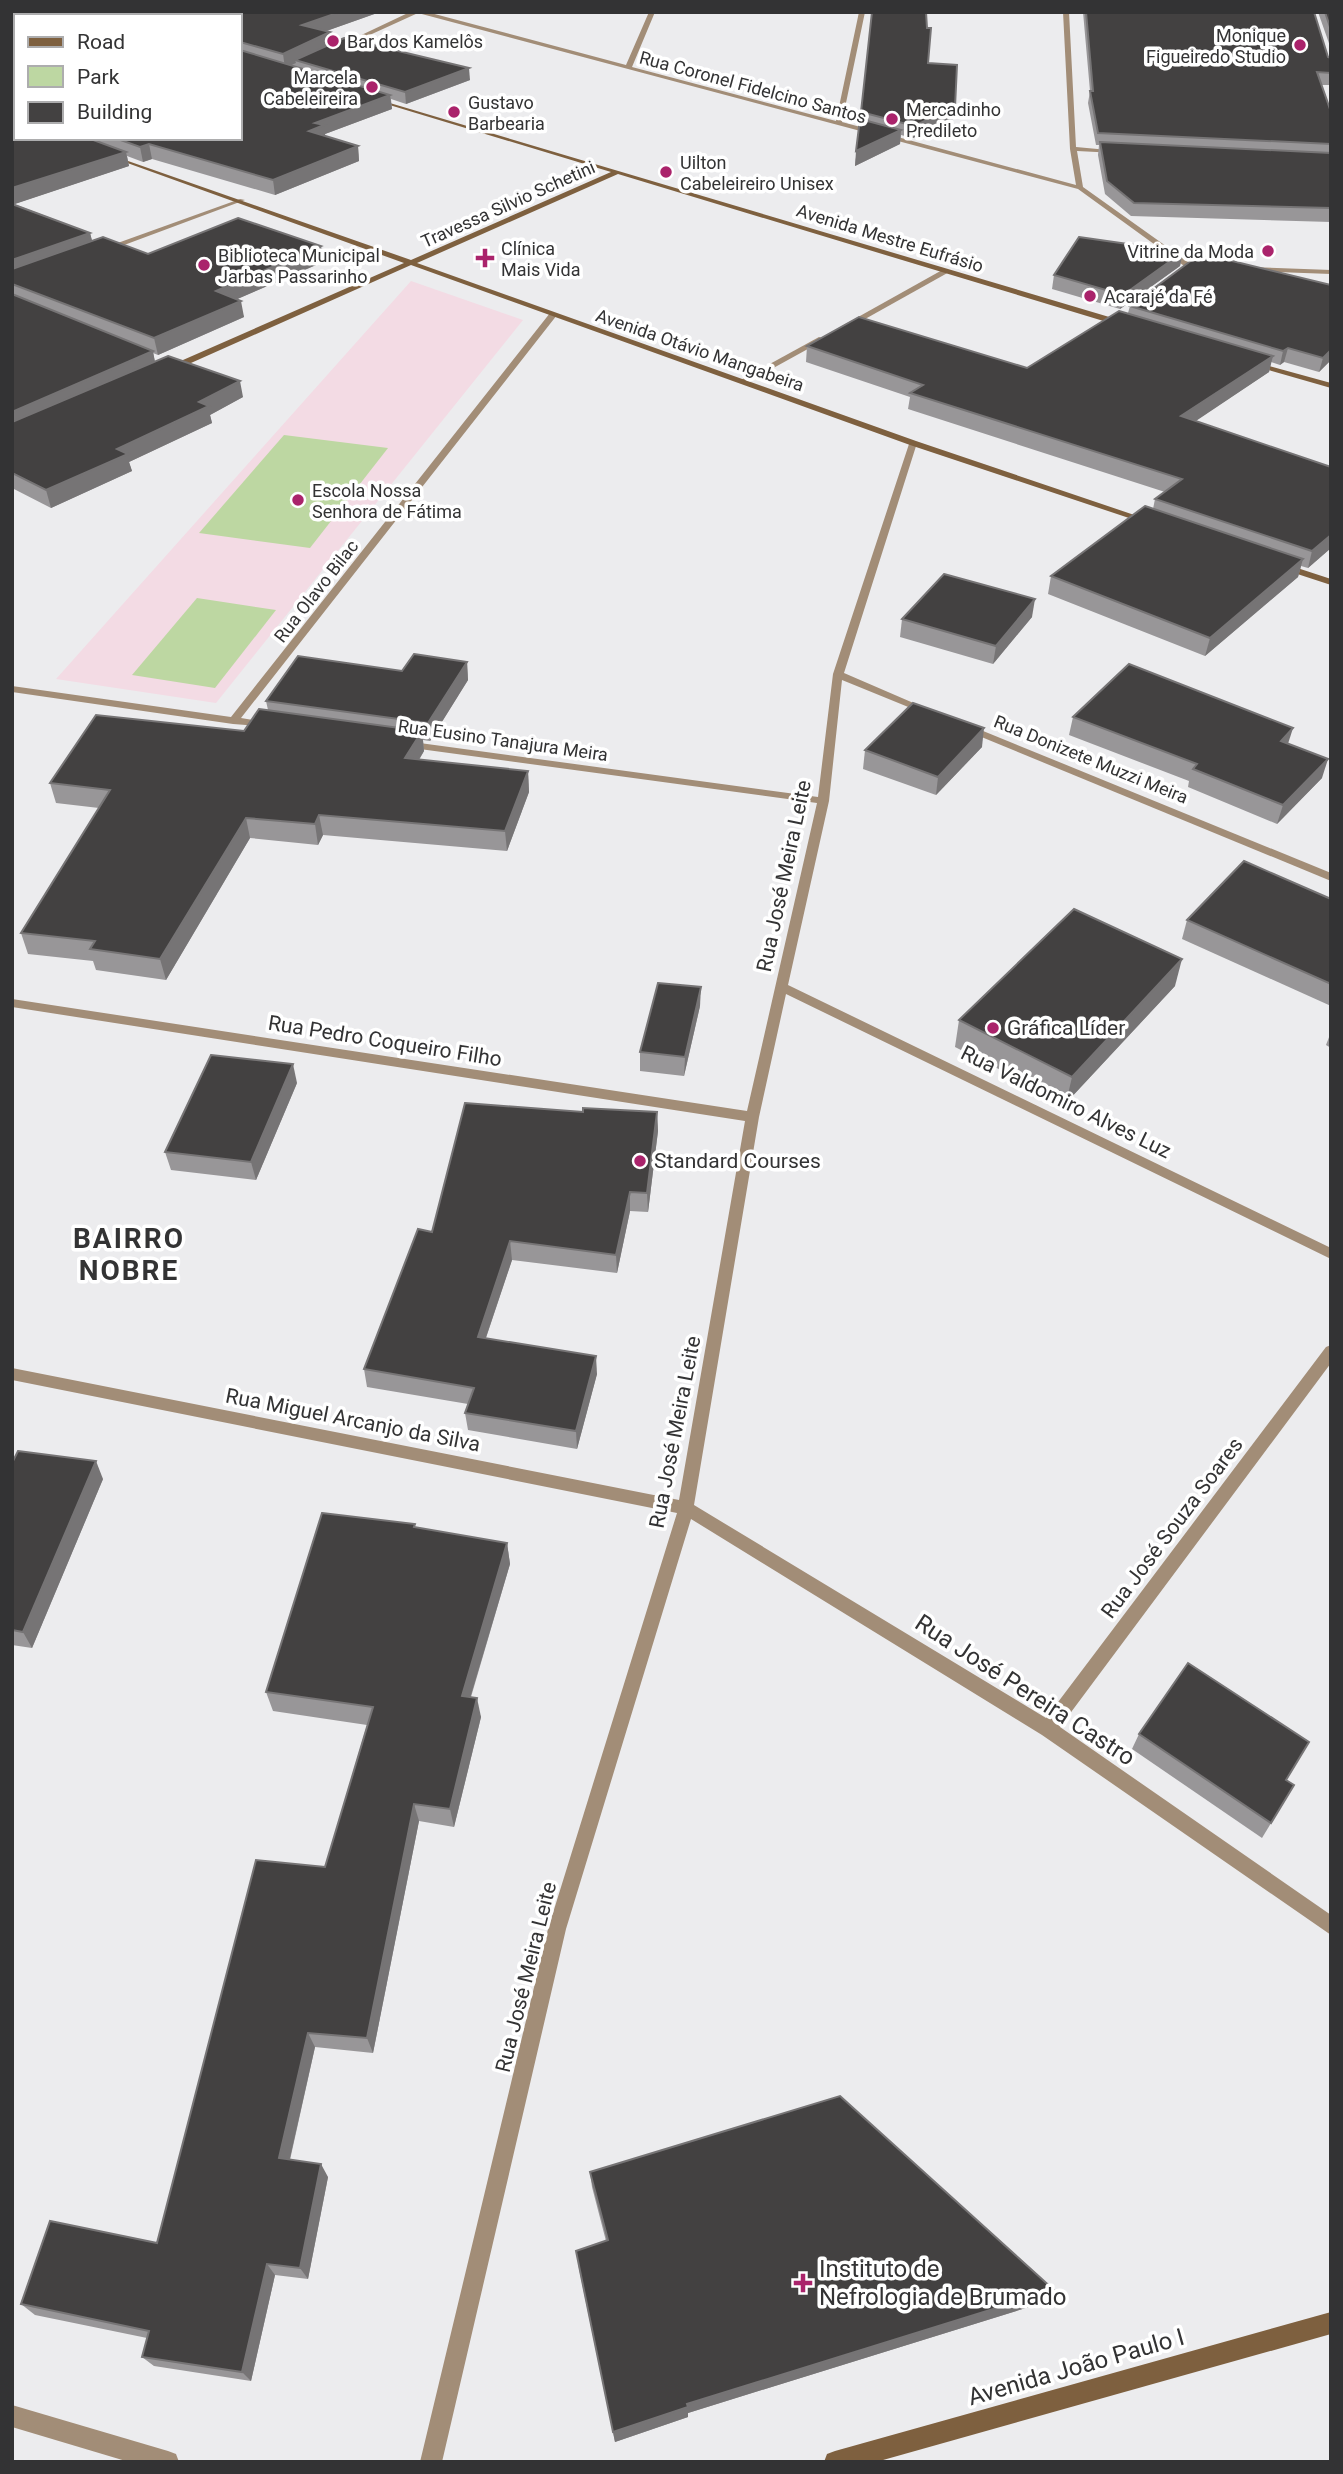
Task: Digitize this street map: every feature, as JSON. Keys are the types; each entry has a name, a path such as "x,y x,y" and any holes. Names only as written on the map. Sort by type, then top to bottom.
{"street":[{"path":"332,50 417,12"},
{"name":"Rua Coronel Fidelcino Santos","path":"417,12 1080,188"},
{"path":"628,68 652,12"},
{"path":"838,125 862,12"},
{"path":"1066,12 1073,149 1080,188 1190,266 1203,266"},
{"name":"Avenida Mestre Eufrásio","path":"365,96 1127,325"},
{"path":"1073,149 1127,152"},
{"name":"Avenida Otávio Mangabeira","path":"100,151 914,443 1161,526"},
{"name":"Travessa Silvio Schetini","path":"162,373 617,172"},
{"path":"102,251 242,200"},
{"path":"1179,274 1190,266"},
{"path":"1243,268 1331,272"},
{"path":"1257,269 1306,281"},
{"path":"839,329 947,271"},
{"path":"1114,321 1125,313"},
{"name":"Rua Olavo Bilac","path":"233,721 553,315"},
{"path":"743,381 827,336"},
{"path":"1242,359 1331,386"},
{"path":"162,362 174,368"},
{"name":"Rua José Meira Leite","path":"431,2462 557,1929 686,1507 752,1117 823,801 838,674 914,443"},
{"path":"1266,561 1331,582"},
{"path":"838,674 939,715"},
{"path":"12,689 275,726"},
{"name":"Rua Donizete Muzzi Meira","path":"951,721 1331,877"},
{"name":"Rua Eusino Tanajura Meira","path":"398,743 823,801"},
{"name":"Rua Valdomiro Alves Luz","path":"783,988 1331,1254"},
{"name":"Rua Pedro Coqueiro Filho","path":"12,1003 752,1117"},
{"name":"Rua José Souza Soares","path":"1048,1730 1331,1352"},
{"name":"Rua Miguel Arcanjo da Silva","path":"12,1374 686,1507"},
{"name":"Rua José Pereira Castro","path":"686,1507 1048,1730 1331,1926"},
{"name":"Avenida João Paulo I","path":"835,2462 1331,2323"},
{"path":"12,2416 168,2462"}],"shaded area":[{"name":"Escola Nossa Senhora de Fátima","path":"411,281 523,320 216,703 56,679"}],"green space":[{"path":"284,435 388,448 310,548 199,533"},
{"path":"197,598 276,610 215,688 132,675"}],"building":[{"path":"12,12 340,12 302,25 330,32 283,54 242,43 242,14 14,14 12,19"},
{"path":"872,12 926,12 927,28 931,28 928,63 957,65 955,107 914,126 861,112"},
{"path":"1086,12 1314,12 1328,57 1331,58 1331,73 1317,72 1331,112 1331,144 1098,133 1090,91 1093,91"},
{"path":"1325,12 1331,12 1331,30"},
{"path":"344,38 469,68 405,92 295,60"},
{"path":"242,51 390,95 315,123 324,125 309,131 358,146 273,180 149,144 140,147 121,140 242,140"},
{"path":"12,112 14,140 93,140 126,152 12,188"},
{"path":"860,119 901,130 856,151"},
{"path":"1100,142 1331,153 1331,208 1134,203 1107,181"},
{"path":"12,204 90,233 12,260"},
{"path":"238,218 321,246 216,291 241,301 154,338 12,284 12,269 103,237 148,254"},
{"path":"1079,237 1183,252 1123,295 1054,275"},
{"path":"1196,257 1224,259 1331,285 1331,350 1323,358 1288,348 1283,351 1130,306"},
{"path":"12,294 153,351 12,412"},
{"path":"1119,311 1273,356 1181,416 1331,467 1331,535 1312,551 1155,499 1182,479 910,393 923,385 807,346 859,317 1027,368"},
{"path":"168,356 240,381 199,402 209,406 117,449 128,454 46,490 12,473 12,422"},
{"path":"1145,506 1303,559 1210,638 1051,576"},
{"path":"944,574 1035,599 996,646 902,619"},
{"path":"414,654 467,662 428,723 266,701 298,656 402,671"},
{"path":"1129,664 1293,728 1281,741 1328,759 1283,805 1193,769 1197,764 1073,717"},
{"path":"913,703 984,728 938,777 865,750"},
{"path":"259,709 422,731 405,758 528,771 505,831 319,815 315,824 246,818 160,959 90,949 95,941 21,933 110,790 50,783 96,715 244,731"},
{"path":"1244,861 1331,899 1331,984 1187,920"},
{"path":"1074,909 1182,959 1072,1077 959,1020"},
{"path":"658,983 701,987 685,1057 640,1052"},
{"path":"211,1055 293,1064 251,1162 165,1152"},
{"path":"465,1103 583,1112 583,1108 657,1112 647,1193 630,1192 616,1255 510,1241 478,1337 596,1356 576,1431 465,1413 474,1388 364,1369 418,1229 432,1232"},
{"path":"18,1451 96,1461 23,1632 12,1630 12,1463"},
{"path":"322,1513 415,1524 414,1527 507,1543 462,1696 477,1698 450,1809 414,1804 367,2038 308,2033 279,2158 321,2164 300,2268 267,2264 242,2372 142,2357 149,2331 21,2304 50,2221 157,2243 256,1860 325,1867 373,1707 266,1692"},
{"path":"1188,1663 1309,1742 1286,1780 1294,1785 1271,1823 1139,1734"},
{"name":"Instituto de Nefrologia de Brumado","path":"840,2096 1054,2290 687,2404 688,2407 613,2432 576,2251 608,2240 590,2172"}],"place":[{"name":"Bar dos Kamelôs","path":"333,41"},
{"name":"Monique Figueiredo Studio","path":"1300,45"},
{"name":"Marcela Cabeleireira","path":"372,87"},
{"name":"Gustavo Barbearia","path":"454,112"},
{"name":"Mercadinho Predileto","path":"892,119"},
{"name":"Uilton Cabeleireiro Unisex","path":"666,172"},
{"name":"Vitrine da Moda","path":"1268,251"},
{"name":"Clínica Mais Vida","path":"485,258"},
{"name":"Biblioteca Municipal Jarbas Passarinho","path":"204,265"},
{"name":"Acarajé da Fé","path":"1090,296"},
{"name":"Escola Nossa Senhora de Fátima","path":"298,500"},
{"name":"Gráfica Líder","path":"993,1028"},
{"name":"Standard Courses","path":"640,1161"},
{"name":"Instituto de Nefrologia de Brumado","path":"803,2283"}],"district":[{"name":"BAIRRO NOBRE","path":"129,1254"}]}
